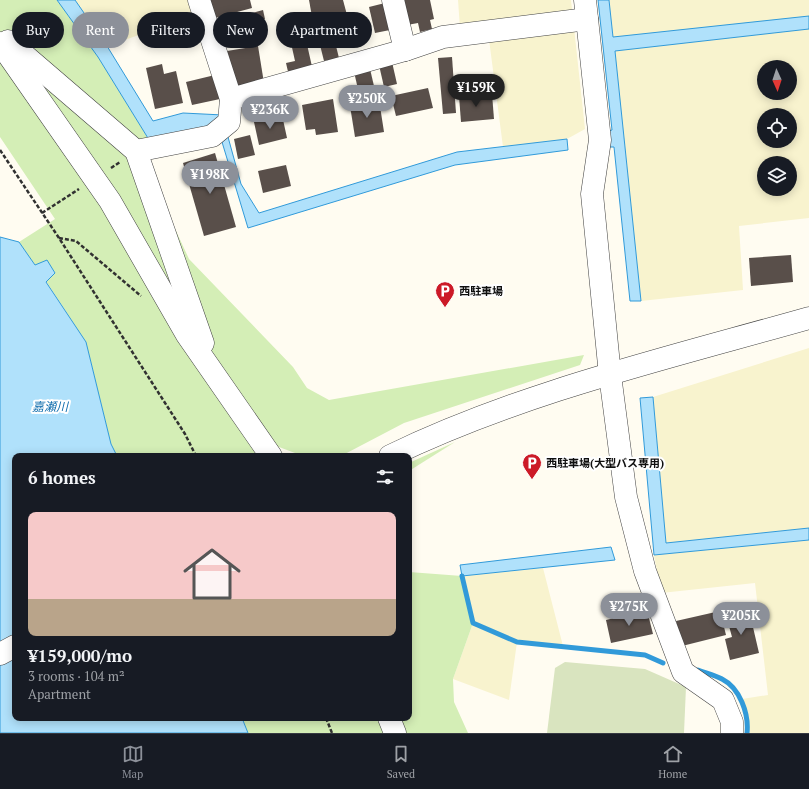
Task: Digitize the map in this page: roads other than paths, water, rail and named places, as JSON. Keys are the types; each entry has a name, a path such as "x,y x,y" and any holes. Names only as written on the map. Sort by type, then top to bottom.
{"street":[{"path":"136,152 212,136 229,122 232,99 198,0"},
{"path":"393,0 405,50"},
{"path":"232,99 405,50 443,37 586,9 600,140 592,194 610,375 626,497 645,571 683,672 723,700 732,722 732,733"},
{"path":"0,34 136,152 212,369"},
{"path":"0,43 110,201 187,335 269,453"},
{"path":"396,453 414,444 508,406 809,318"},
{"path":"0,654 12,648"},
{"path":"390,721 395,733"}],"water":[{"path":"57,0 75,0 83,12 72,12 72,21"},
{"path":"598,0 609,0 613,37 809,16 809,29 615,51 641,301 630,301 614,147 610,147 608,131 612,130"},
{"path":"92,48 108,48 153,121 183,113 223,115 222,122 151,143"},
{"path":"228,137 241,184 259,213 457,152 567,139 568,150 455,165 248,228 222,142"},
{"name":"嘉瀬川","path":"0,237 19,242 35,265 47,260 55,273 46,282 86,342 111,444 116,453 12,453 12,721 243,721 248,733 0,733"},
{"path":"653,397 666,543 809,528 809,540 654,555 640,398"},
{"path":"611,547 615,560 462,576 460,565"}],"waterway":[{"path":"462,576 473,623 517,642 645,655 663,663"},
{"path":"698,670 719,678 728,683 734,689 745,710 747,733"}],"place":[{"name":"西駐車場","path":"445,308"},
{"name":"西駐車場(大型バス専用)","path":"532,480"}]}
